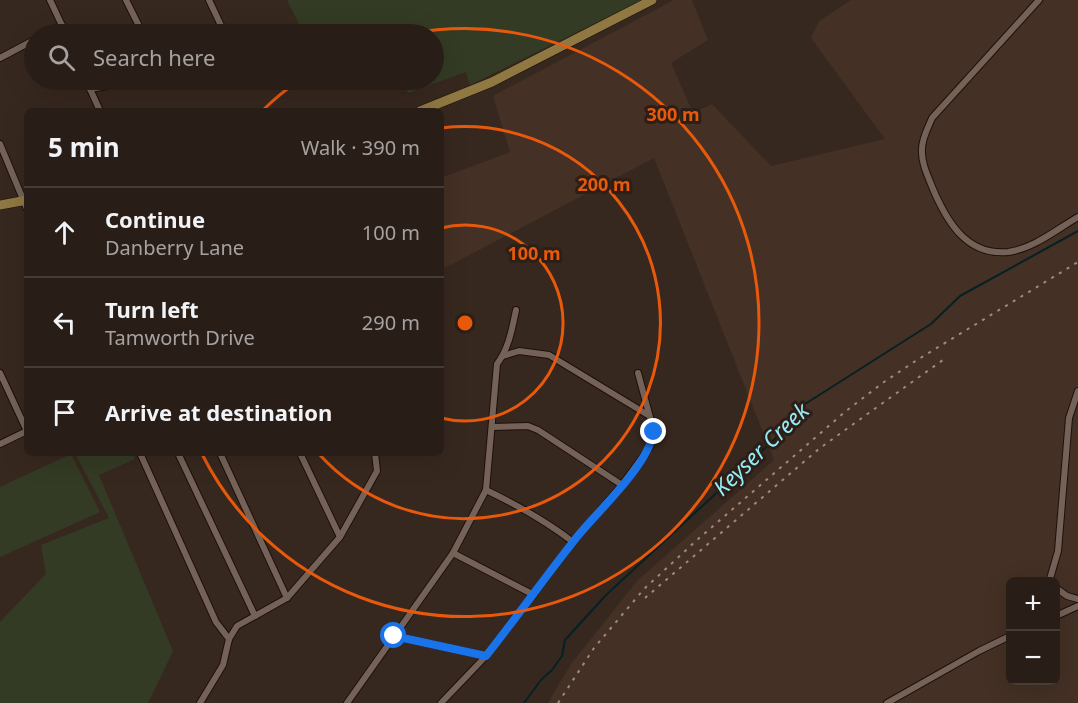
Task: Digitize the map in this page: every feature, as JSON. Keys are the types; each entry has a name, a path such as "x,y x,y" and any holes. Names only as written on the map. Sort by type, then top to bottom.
{"main road":[{"path":"427,108 492,82 652,0"},
{"path":"0,205 24,203"}],"street":[{"path":"50,0 62,24"},
{"path":"126,0 138,24"},
{"path":"209,0 220,24"},
{"path":"1039,0 932,118 924,135 923,165 937,199 955,231 965,240 985,250 1007,252 1019,249 1078,217"},
{"path":"0,58 24,45"},
{"path":"90,90 99,108"},
{"path":"0,144 24,198"},
{"path":"347,703 453,553 486,490 493,427 495,375 497,364 510,338 516,310"},
{"path":"502,356 519,351 549,355 648,415"},
{"path":"0,373 24,425"},
{"path":"441,703 486,656 573,542 622,485 649,448 654,432 638,373"},
{"path":"1050,577 1058,551 1069,418 1078,391"},
{"path":"493,427 528,426 538,430 622,485"},
{"path":"0,444 24,432"},
{"path":"141,456 216,622 229,639"},
{"path":"179,456 255,616"},
{"path":"221,456 287,598"},
{"path":"301,456 340,537"},
{"path":"200,703 223,665 229,639 237,626 287,598 340,537 376,471 375,456"},
{"path":"486,490 556,528 573,542"},
{"path":"453,553 534,595"},
{"path":"1060,591 1078,599"},
{"path":"1060,614 1078,606"},
{"path":"394,636 486,656"},
{"path":"887,703 1006,638"}],"shaded area":[{"path":"674,0 692,0 708,40 671,63 693,113 712,104 771,166 885,139 811,38 819,21 851,0 1078,0 1078,703 548,703 571,664 637,581 774,460 654,158 444,268 444,177 510,152 493,96"}],"green space":[{"path":"287,0 642,0 470,85 466,72 444,80 444,24 299,24"},
{"path":"67,456 72,456 100,512 0,557 0,487"},
{"path":"77,456 134,456 135,459 99,475 173,651 148,703 0,703 0,622 46,574 41,545 109,518"}],"waterway":[{"name":"Keyser Creek","path":"524,703 562,656 565,640 606,595 777,437 805,404 931,324 960,296 1078,231"}],"railway":[{"path":"558,703 594,648 644,589 846,411 917,360 1078,262"},
{"path":"645,598 820,448 947,357"}],"route":[{"path":"394,636 486,656 573,542 622,485 649,448 654,432"}]}
